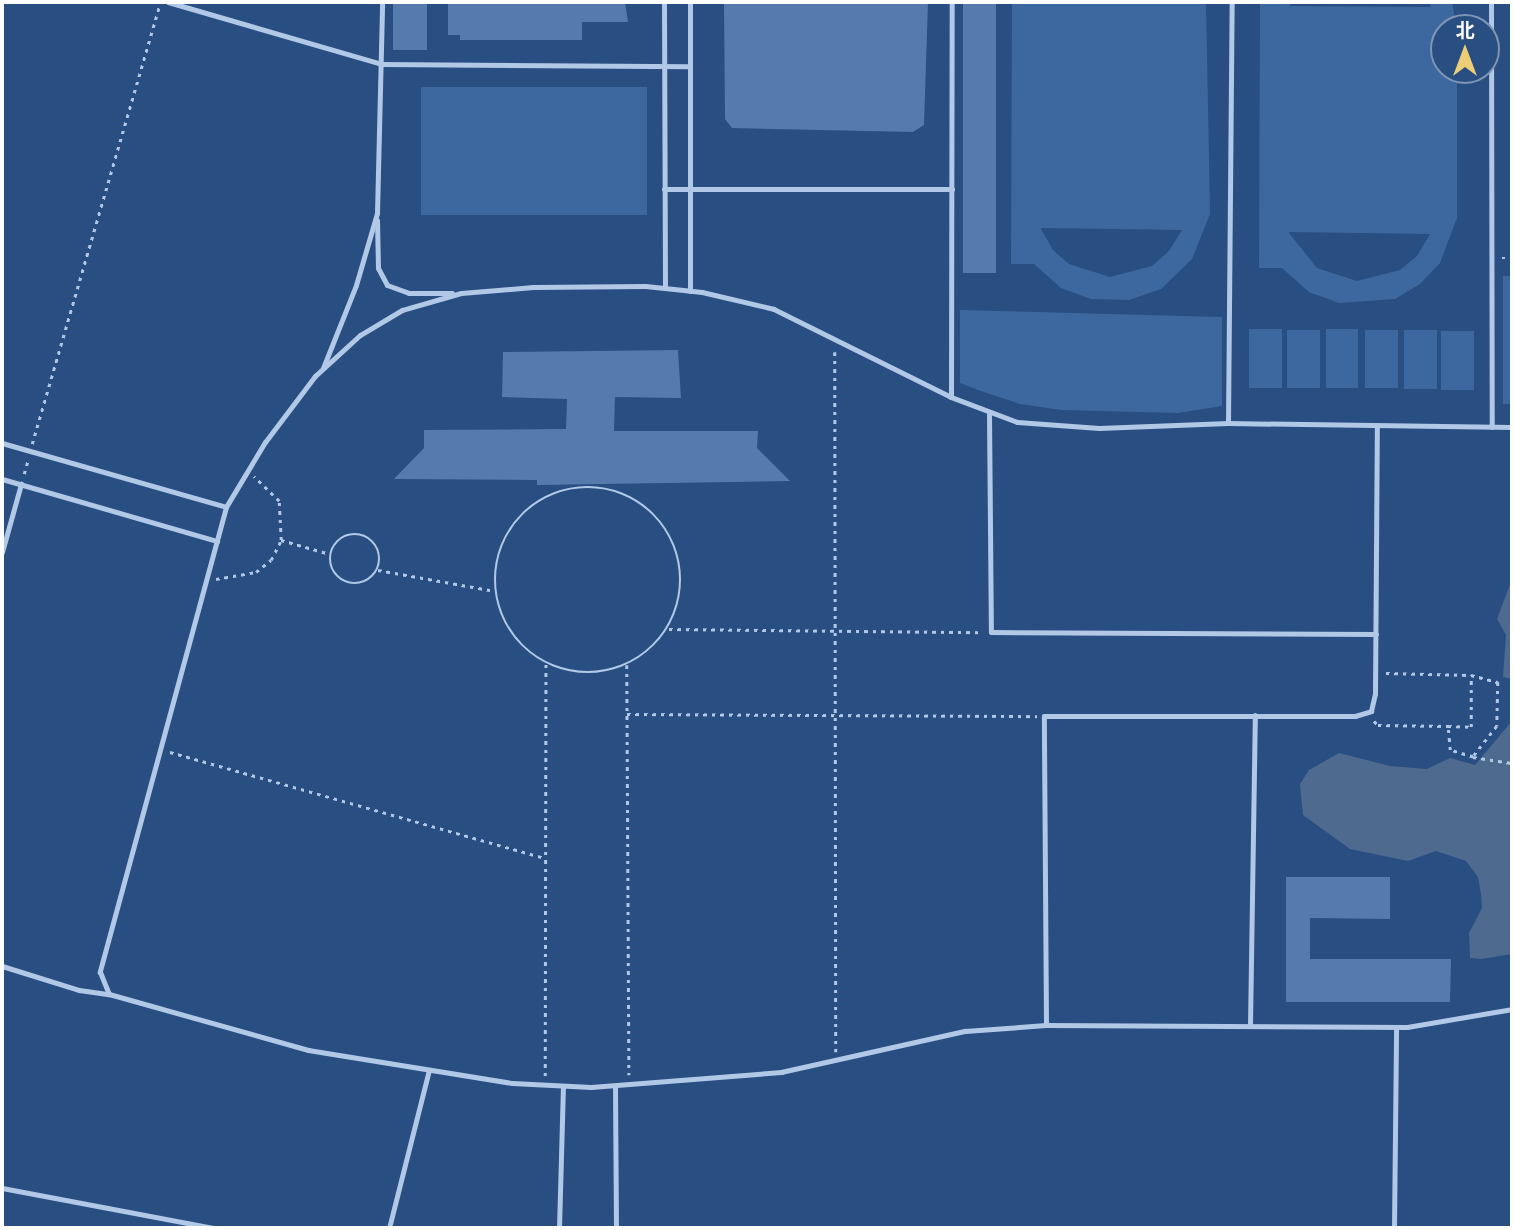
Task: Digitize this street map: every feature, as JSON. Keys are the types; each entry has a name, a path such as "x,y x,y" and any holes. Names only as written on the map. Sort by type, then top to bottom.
{"lane":[{"path":"168,2 382,64 690,66"},
{"path":"382,2 377,213 378,268 387,285 409,293 461,293 533,287 665,288 764,306 835,337 951,397 989,413 1050,427 1228,423 1512,427"},
{"path":"664,2 665,288"},
{"path":"690,2 690,291"},
{"path":"951,397 952,2"},
{"path":"1228,423 1232,2"},
{"path":"1490,2 1492,427"},
{"path":"664,188 952,188"},
{"path":"321,371 356,285 377,213"},
{"path":"109,994 102,984 101,965 226,507 245,472 321,371 385,318 461,293"},
{"path":"989,413 991,632 1376,634"},
{"path":"1046,1025 1044,716 1367,713 1374,702 1376,672 1377,425"},
{"path":"2,443 226,507"},
{"path":"2,479 217,541"},
{"path":"2,552 21,484"},
{"path":"1250,1025 1255,715"},
{"path":"2,966 79,990 109,994 308,1050 429,1070 563,1086 615,1086 731,1079 965,1031 1046,1025 1396,1027 1468,1020 1512,1009"},
{"path":"1394,1228 1396,1027"},
{"path":"388,1228 429,1070"},
{"path":"559,1228 563,1086"},
{"path":"615,1086 616,1228"},
{"path":"2,1188 213,1228"}],"path":[{"path":"21,484 161,2"},
{"path":"835,337 836,1059"},
{"path":"206,579 256,572 271,560 281,540 279,501 245,472"},
{"path":"577,487 613,490 659,518 677,550 682,586 668,629 650,650 627,664 582,673 547,663 517,641 499,609 496,591 502,546 527,509 542,499 577,487"},
{"path":"344,536 367,537 380,555 378,570 366,581 351,584 337,576 330,554 344,536"},
{"path":"281,540 330,554"},
{"path":"378,570 496,591"},
{"path":"668,629 991,632"},
{"path":"545,1085 547,663"},
{"path":"627,664 629,1085"},
{"path":"1376,672 1471,675 1498,682 1497,726 1473,757"},
{"path":"1367,713 1378,725 1471,727 1471,675"},
{"path":"627,714 1044,716"},
{"path":"1448,726 1450,750 1473,757 1512,763"},
{"path":"160,750 546,859"}],"shaded area":[{"path":"1012,2 1206,2 1210,214 1192,259 1161,289 1129,300 1091,299 1061,288 1034,264 1011,264","holes":["1041,228 1182,230 1169,251 1152,266 1110,277 1069,264 1053,250"]},
{"path":"1260,2 1291,2 1290,6 1431,7 1429,2 1452,2 1454,14 1430,14 1430,84 1457,84 1457,218 1440,263 1420,284 1395,299 1339,303 1309,292 1282,268 1259,268","holes":["1289,232 1430,234 1417,256 1400,270 1357,281 1317,268"]},
{"path":"421,87 647,87 647,215 421,215"},
{"path":"1503,276 1512,276 1512,404 1503,404"},
{"path":"960,310 1222,317 1222,406 1178,413 1062,410 1020,404 981,391 960,383"},
{"path":"1249,329 1282,329 1282,388 1249,388"},
{"path":"1326,329 1358,329 1358,388 1326,388"},
{"path":"1287,330 1320,330 1320,388 1287,388"},
{"path":"1365,330 1398,330 1398,388 1365,388"},
{"path":"1404,330 1437,330 1437,389 1404,389"},
{"path":"1441,331 1474,331 1474,390 1441,390"},
{"path":"1512,579 1512,679 1503,677 1506,635 1497,619"},
{"path":"1512,721 1512,954 1470,958 1469,933 1482,908 1478,877 1466,861 1436,851 1408,861 1350,849 1303,815 1300,784 1309,770 1339,753 1390,766 1427,769 1450,758 1475,765"}],"building":[{"path":"393,2 427,2 427,50 393,50"},
{"path":"448,2 625,2 628,22 582,22 582,40 460,40 460,35 448,35"},
{"path":"724,2 928,2 924,125 913,132 732,128 725,119"},
{"path":"963,2 996,2 996,273 963,273"},
{"path":"678,350 681,398 615,397 614,431 758,431 757,448 790,481 537,485 537,480 394,479 424,448 424,430 566,429 567,399 502,397 503,352"},
{"path":"1286,877 1390,877 1390,919 1310,918 1310,959 1451,959 1450,1002 1286,1002"}]}
